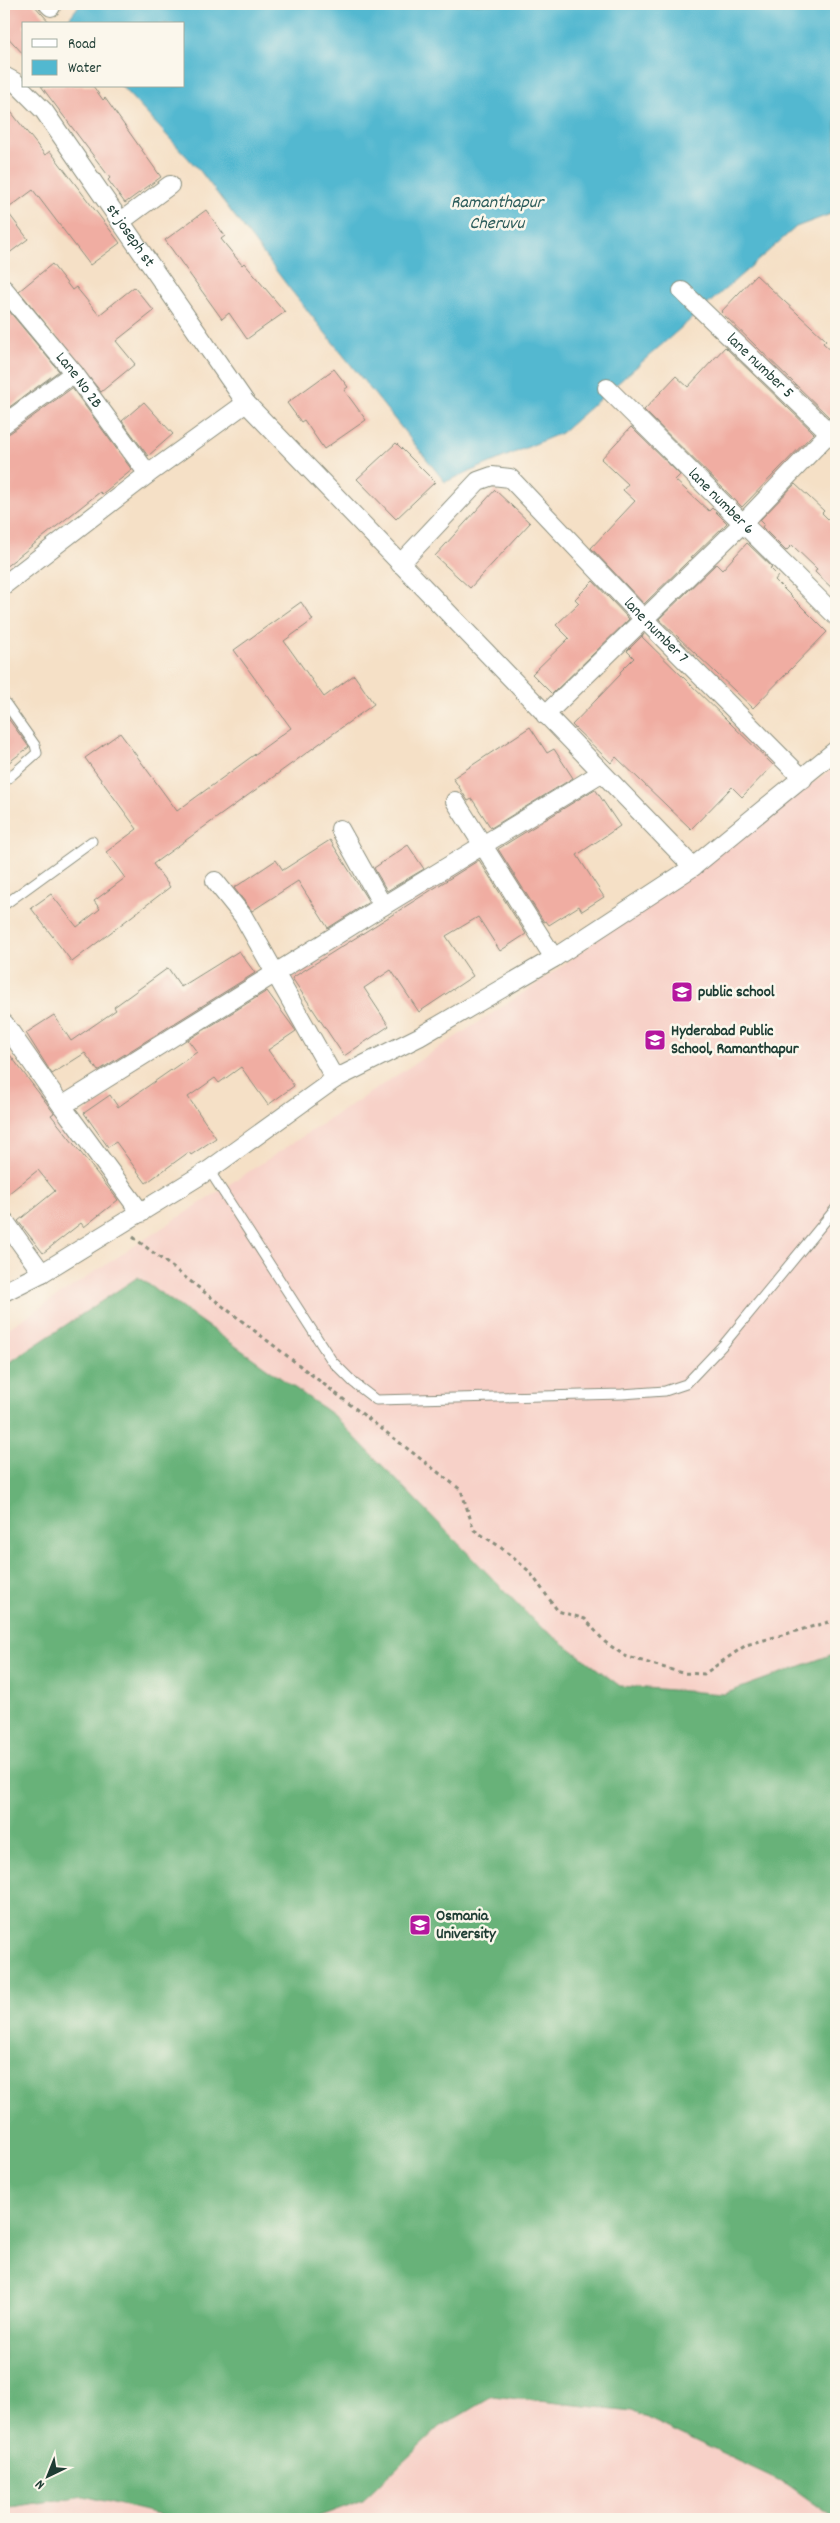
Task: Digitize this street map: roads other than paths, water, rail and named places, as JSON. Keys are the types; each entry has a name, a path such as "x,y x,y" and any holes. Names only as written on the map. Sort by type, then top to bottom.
{"street":[{"name":"st joseph st","path":"4,76 14,82 44,111 246,403 601,774 693,867"},
{"path":"120,222 170,185"},
{"name":"Lane No 2B","path":"4,290 74,373 148,474"},
{"name":"lane number 5","path":"682,290 833,436"},
{"path":"4,424 74,373"},
{"name":"lane number 6","path":"607,388 836,616"},
{"path":"4,585 148,474 246,403"},
{"path":"545,715 833,436"},
{"name":"lane number 7","path":"400,564 478,481 492,476 510,478 644,620 803,779"},
{"path":"4,1292 42,1273 209,1170 335,1078 419,1038 554,958 693,867 803,779 836,750"},
{"path":"62,1106 274,973 601,774"},
{"path":"455,801 554,958"},
{"path":"340,828 383,906"},
{"path":"215,881 243,916 335,1078"},
{"path":"4,1023 141,1213"},
{"path":"4,1220 42,1273"}],"lane":[{"path":"4,701 35,745 37,753 4,782"},
{"path":"4,905 92,841"},
{"path":"209,1170 327,1354 354,1383 376,1400 622,1394 665,1391 686,1384 724,1344 836,1208"}],"water":[{"name":"Ramanthapur Cheruvu","path":"80,4 836,4 836,212 796,227 561,433 445,482 290,289 201,172 123,88 185,88 185,22 66,22"}],"place":[{"name":"public school","path":"682,992"},
{"name":"Hyderabad Public School, Ramanthapur","path":"655,1040"},
{"name":"Osmania University","path":"420,1925"}]}
